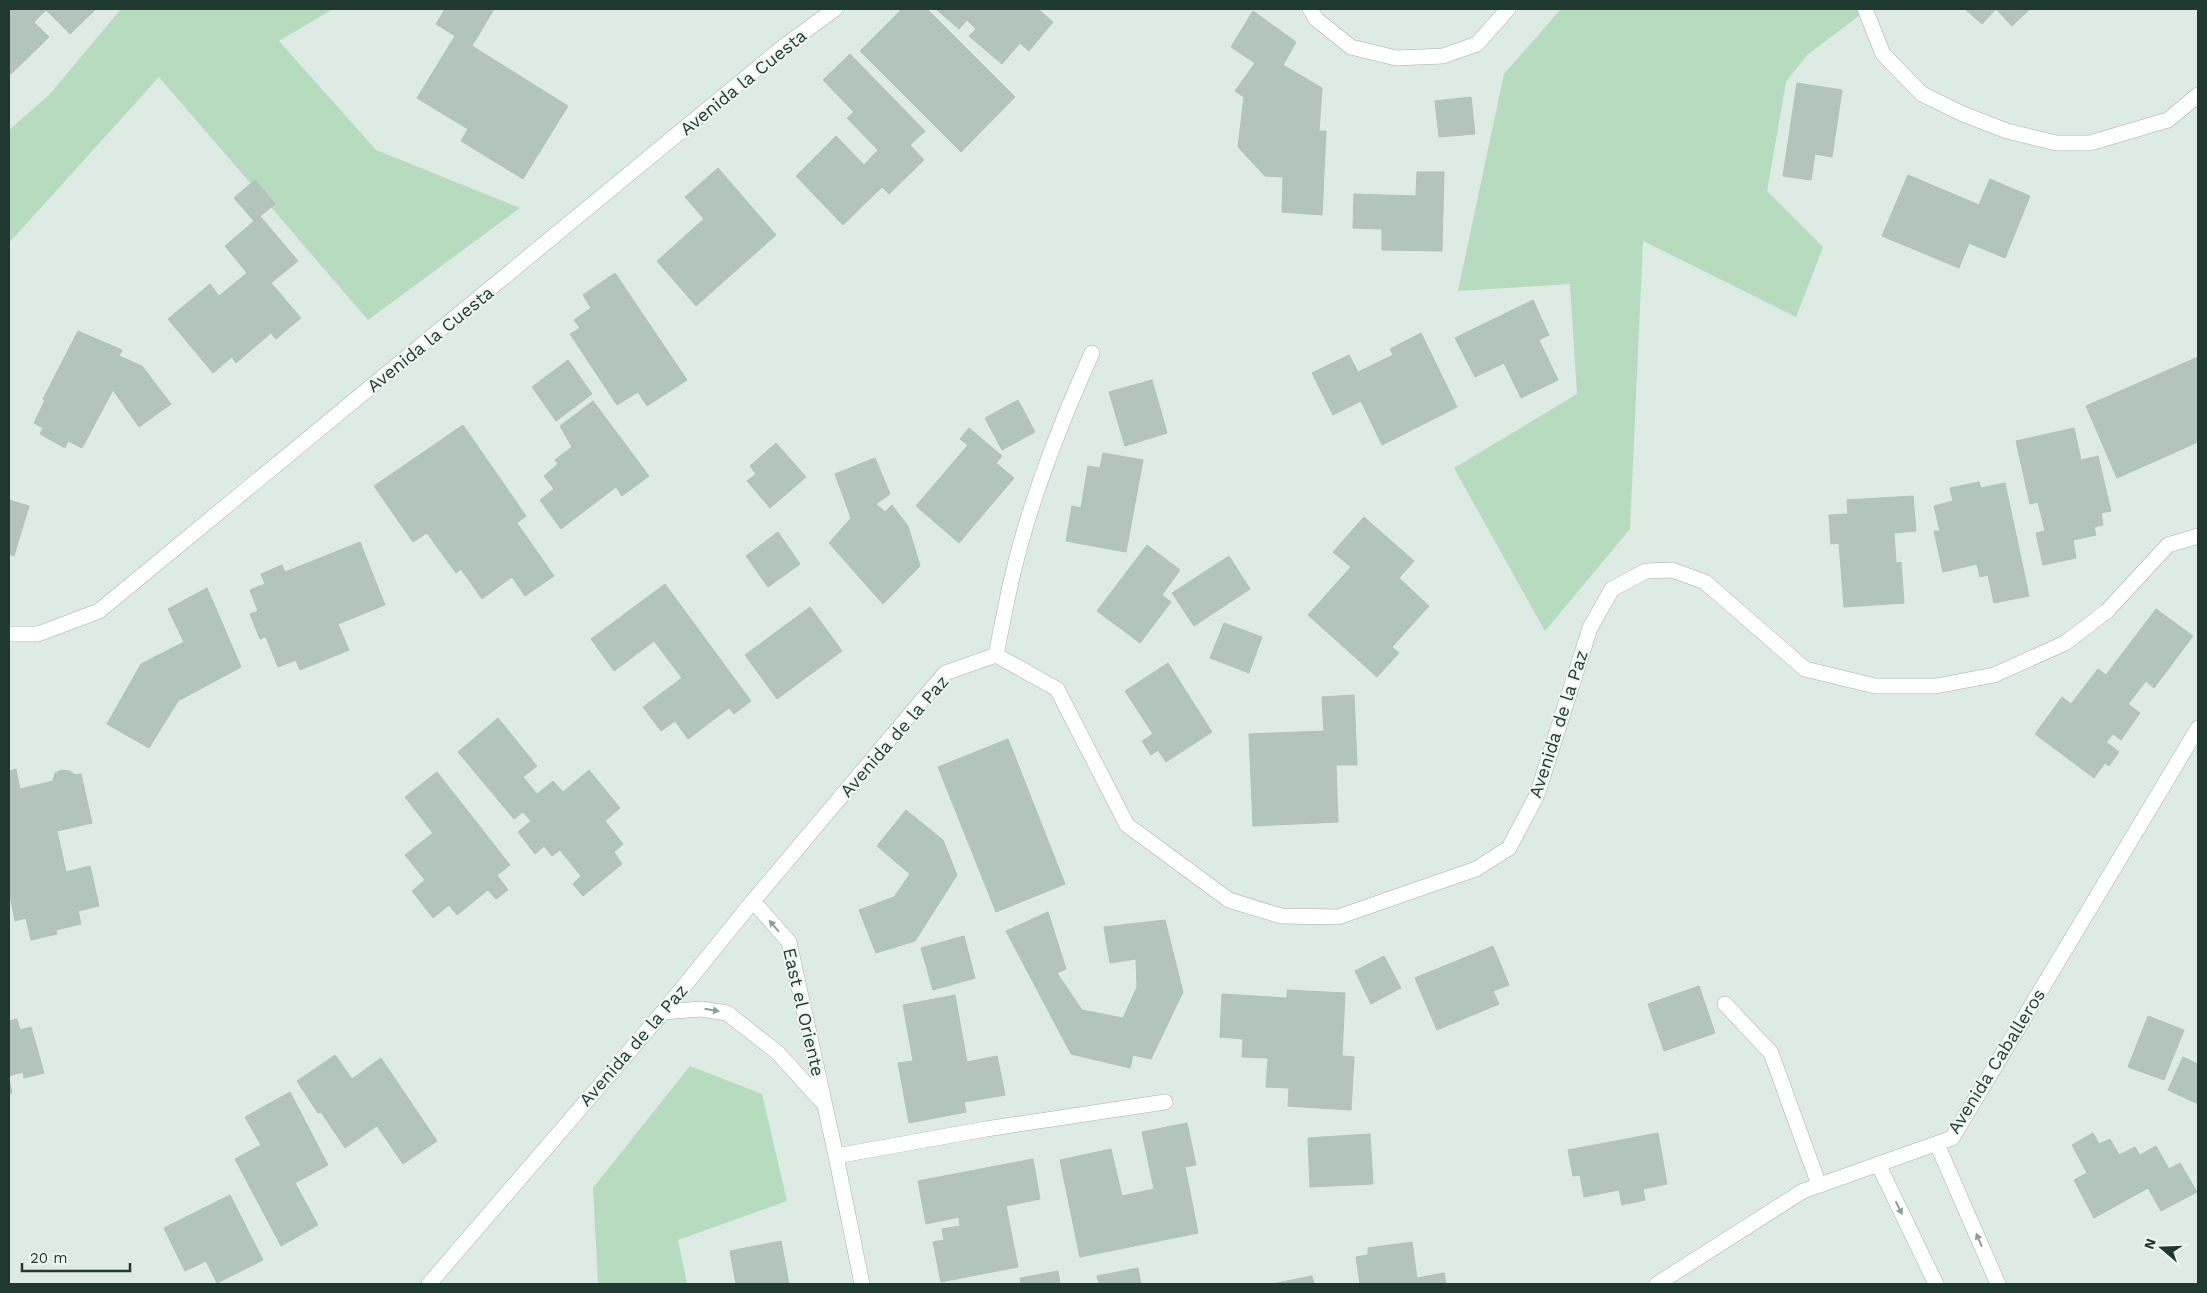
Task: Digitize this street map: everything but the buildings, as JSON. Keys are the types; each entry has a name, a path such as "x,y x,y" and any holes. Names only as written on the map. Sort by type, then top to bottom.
{"street":[{"name":"Avenida la Cuesta","path":"9,634 38,634 100,611 783,47 835,9"},
{"path":"1310,9 1316,19 1351,47 1396,58 1443,56 1477,44 1508,9"},
{"path":"1865,9 1883,54 1922,94 1963,114 2007,131 2056,143 2090,143 2168,120 2198,95"},
{"path":"996,655 1014,567 1036,497 1069,403 1092,353"},
{"name":"Avenida de la Paz","path":"429,1284 663,1012 753,901 946,673 996,655 1057,689 1127,825 1229,900 1281,916 1338,917 1476,869 1509,848 1537,795 1590,628 1612,589 1646,571 1672,570 1705,582 1805,669 1875,686 1936,686 1994,675 2065,643 2107,611 2168,544 2198,536"},
{"name":"Avenida Caballeros","path":"1657,1284 1803,1191 1952,1138 2198,728"},
{"name":"East el Oriente","path":"753,901 789,942 862,1284"},
{"path":"1725,1004 1771,1054 1819,1185"},
{"name":"East el Oriente","path":"663,1012 701,1009 727,1013 778,1053 825,1105"},
{"path":"836,1156 986,1129 1165,1102"},
{"path":"1937,1144 1998,1284"},
{"path":"1878,1164 1936,1284"}],"green space":[{"path":"121,9 333,9 279,41 376,150 520,208 368,320 159,77 9,243 9,130 50,94"},
{"path":"1561,9 1868,9 1807,55 1786,82 1767,191 1823,247 1796,317 1643,241 1630,529 1545,631 1454,468 1577,394 1570,284 1458,291 1504,74"},
{"path":"690,1066 762,1094 787,1201 678,1240 687,1284 598,1284 593,1188"}]}
